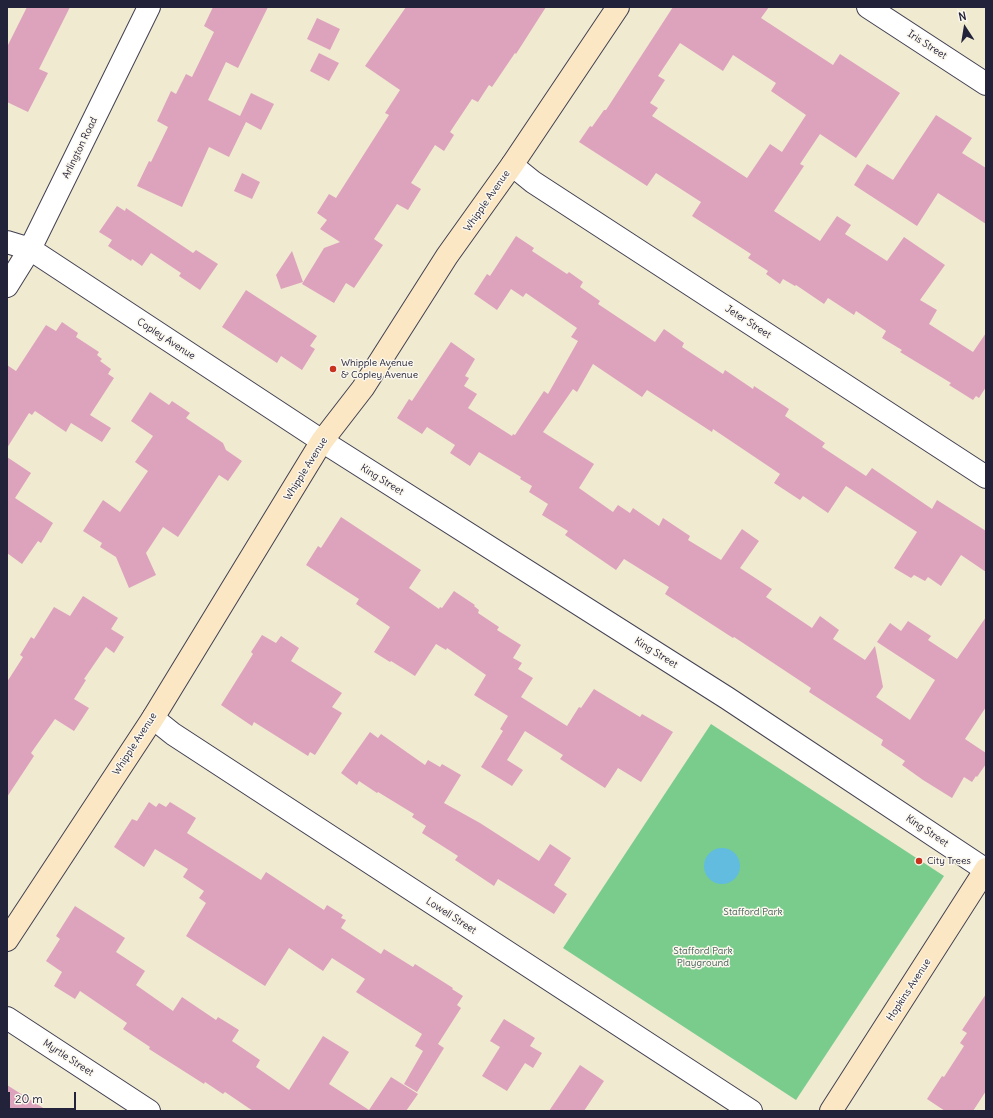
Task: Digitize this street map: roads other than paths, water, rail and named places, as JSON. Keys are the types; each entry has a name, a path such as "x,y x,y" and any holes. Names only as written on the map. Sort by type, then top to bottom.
{"main road":[{"name":"Whipple Avenue","path":"7,940 153,718 322,442 363,388 447,256 512,165 618,7"},
{"name":"Hopkins Avenue","path":"831,1111 986,870"}],"street":[{"name":"Arlington Road","path":"7,286 30,249 149,7"},
{"name":"Iris Street","path":"868,7 986,84"},
{"name":"Jeter Street","path":"512,165 533,182 986,478"},
{"name":"Copley Avenue","path":"7,242 30,249 322,442"},
{"name":"King Street","path":"322,442 727,698 986,870"},
{"name":"Lowell Street","path":"153,718 173,734 751,1111"},
{"name":"Myrtle Street","path":"7,1018 149,1111"}],"water":[{"path":"722,848 732,851 737,856 740,866 737,876 732,881 722,884 712,881 707,876 704,866 707,856 712,851"}],"place":[{"name":"Whipple Avenue & Copley Avenue","path":"333,369"},
{"name":"City Trees","path":"919,861"}],"park label":[{"name":"Stafford Park","path":"753,912"},
{"name":"Stafford Park Playground","path":"703,956"}]}
